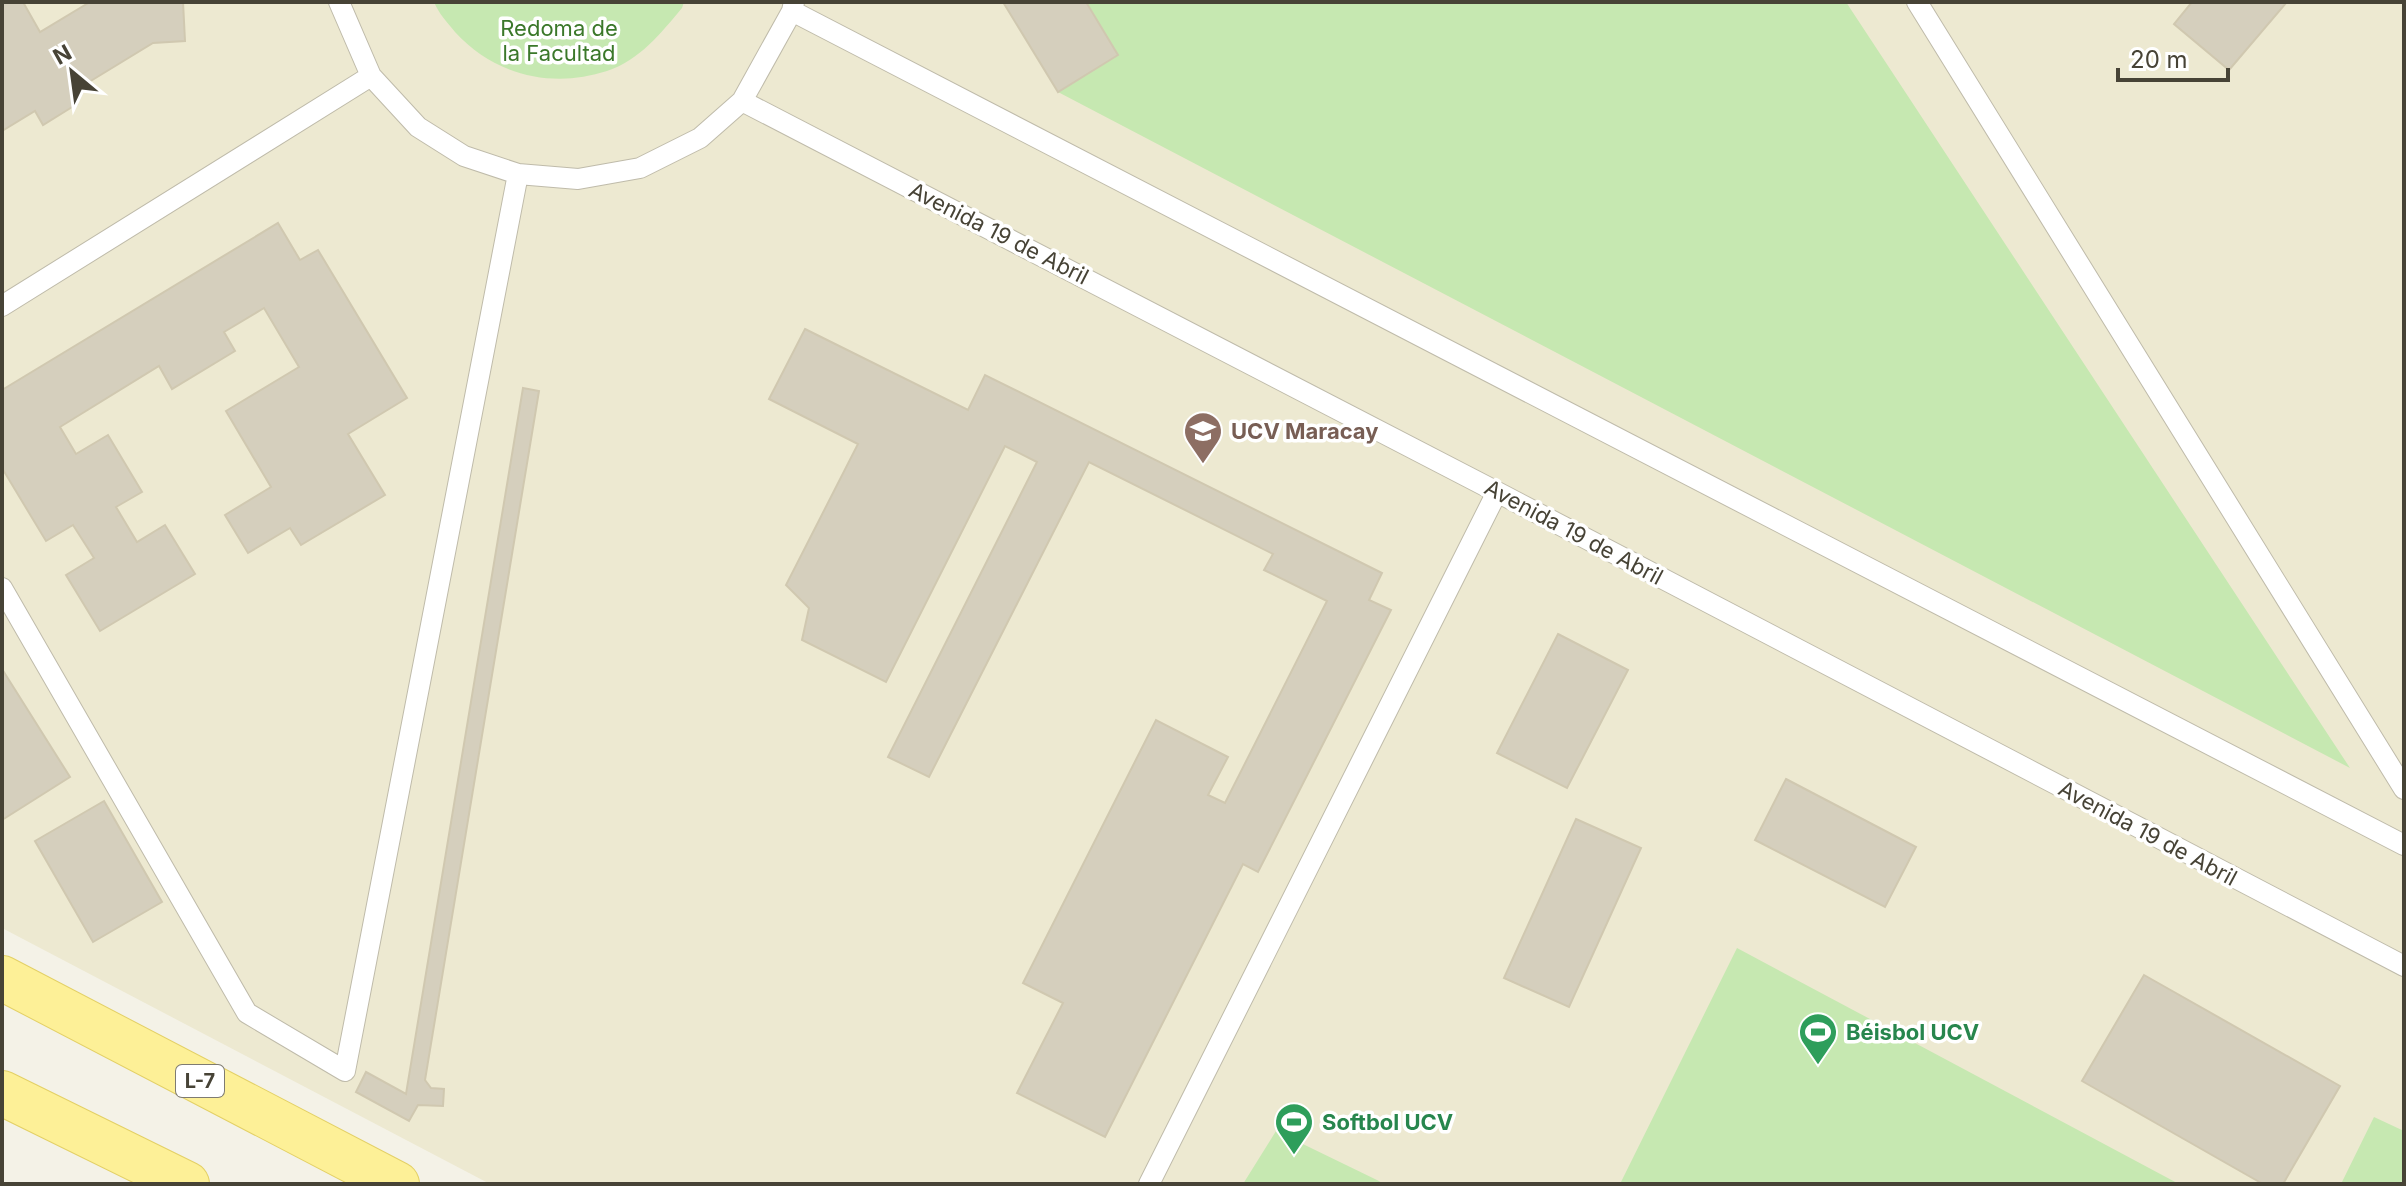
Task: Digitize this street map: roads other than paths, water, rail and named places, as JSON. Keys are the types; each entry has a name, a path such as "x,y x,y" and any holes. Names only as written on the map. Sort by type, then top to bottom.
{"main road":[{"name":"L-7","path":"2,978 397,1184"},
{"path":"2,1093 187,1184"}],"lane":[{"path":"339,2 371,76 418,127 464,156 518,174 578,179 640,168 700,138 742,101 793,6 2404,845"},
{"path":"1917,2 2404,789"},
{"path":"2,306 371,76"},
{"name":"Avenida 19 de Abril","path":"742,101 2404,966"},
{"path":"2,588 247,1013 345,1071 518,174"},
{"path":"1149,1184 1497,492"}],"place":[{"name":"UCV Maracay","path":"1203,465"},
{"name":"Béisbol UCV","path":"1818,1066"},
{"name":"Softbol UCV","path":"1294,1156"}],"park label":[{"name":"Redoma de la Facultad","path":"559,40"}]}
